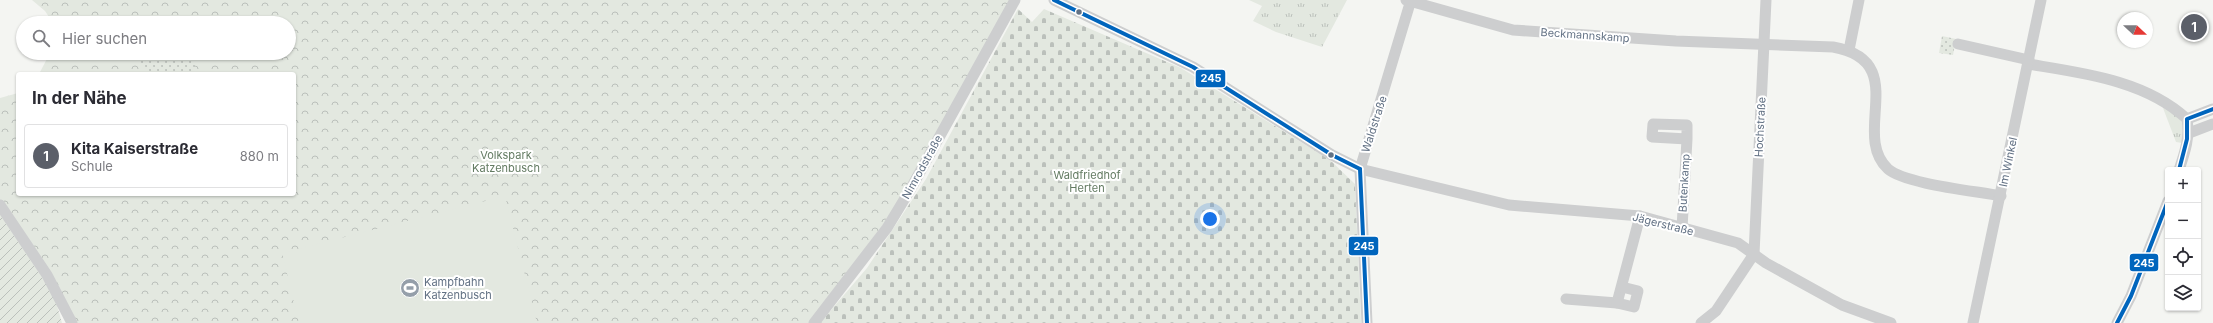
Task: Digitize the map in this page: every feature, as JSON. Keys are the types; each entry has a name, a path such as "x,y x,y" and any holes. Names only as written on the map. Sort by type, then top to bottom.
{"street":[{"name":"Nimrodstraße","path":"814,323 887,228 910,190 1015,0"},
{"name":"Jägerstraße","path":"1054,0 1193,68 1332,155 1360,168 1509,205 1640,216 1738,243 1754,254 1842,305 1891,323"},
{"name":"Waldstraße","path":"1367,323 1360,168 1410,0"},
{"name":"Beckmannskamp","path":"1410,0 1512,30 1676,41 1833,46 1849,50"},
{"name":"Hochstraße","path":"1754,254 1766,0"},
{"path":"1858,0 1849,50 1865,60 1875,82 1876,147 1881,160 1889,169 1907,178 2001,196"},
{"name":"Im Winkel","path":"1973,323 2001,196 2041,0"},
{"path":"1958,44 2028,62 2090,74 2117,82 2165,102 2188,119 2189,133 2180,167"},
{"path":"2188,119 2213,109"},
{"path":"2189,133 2213,124"},
{"name":"Butenkamp","path":"1682,228 1687,139"},
{"path":"2117,323 2131,296 2167,203"},
{"path":"0,205 47,275 72,323"},
{"path":"1617,303 1640,216"},
{"path":"1702,323 1716,311 1754,254"},
{"path":"1566,299 1617,303 1634,307 1638,291 1622,286"}],"green space":[{"name":"Volkspark Katzenbusch","path":"32,0 1013,0 910,189 809,323 77,323 0,200 0,98 16,94 16,196 296,196 296,72 40,72 46,60 296,60 296,16 48,16 45,11"},
{"path":"1249,0 1347,0 1322,47 1276,32 1253,21 1262,6"},
{"name":"Waldfriedhof Herten","path":"1018,9 1032,22 1044,9 1181,68 1330,160 1355,184 1361,323 820,323 867,268 926,179"},
{"path":"1942,36 1956,39 1953,55 1939,53"},
{"path":"195,60 196,64 193,72 146,72 139,61"},
{"path":"2163,108 2177,116 2183,124 2182,143 2176,142"},
{"name":"Kampfbahn Katzenbusch","path":"505,196 537,323 299,323 282,253"},
{"path":"0,212 54,295 62,323 0,323"}],"transit line":[{"name":"245","path":"1054,0 1193,67 1332,155 1360,169"},
{"name":"245","path":"2180,167 2187,139 2187,119 2213,109"},
{"name":"245","path":"1360,169 1367,323"},
{"name":"245","path":"2117,323 2131,296 2167,203"}],"place":[{"name":"Kita Kaiserstraße","path":"2194,27"},
{"name":"Kampfbahn Katzenbusch","path":"410,288"}]}
